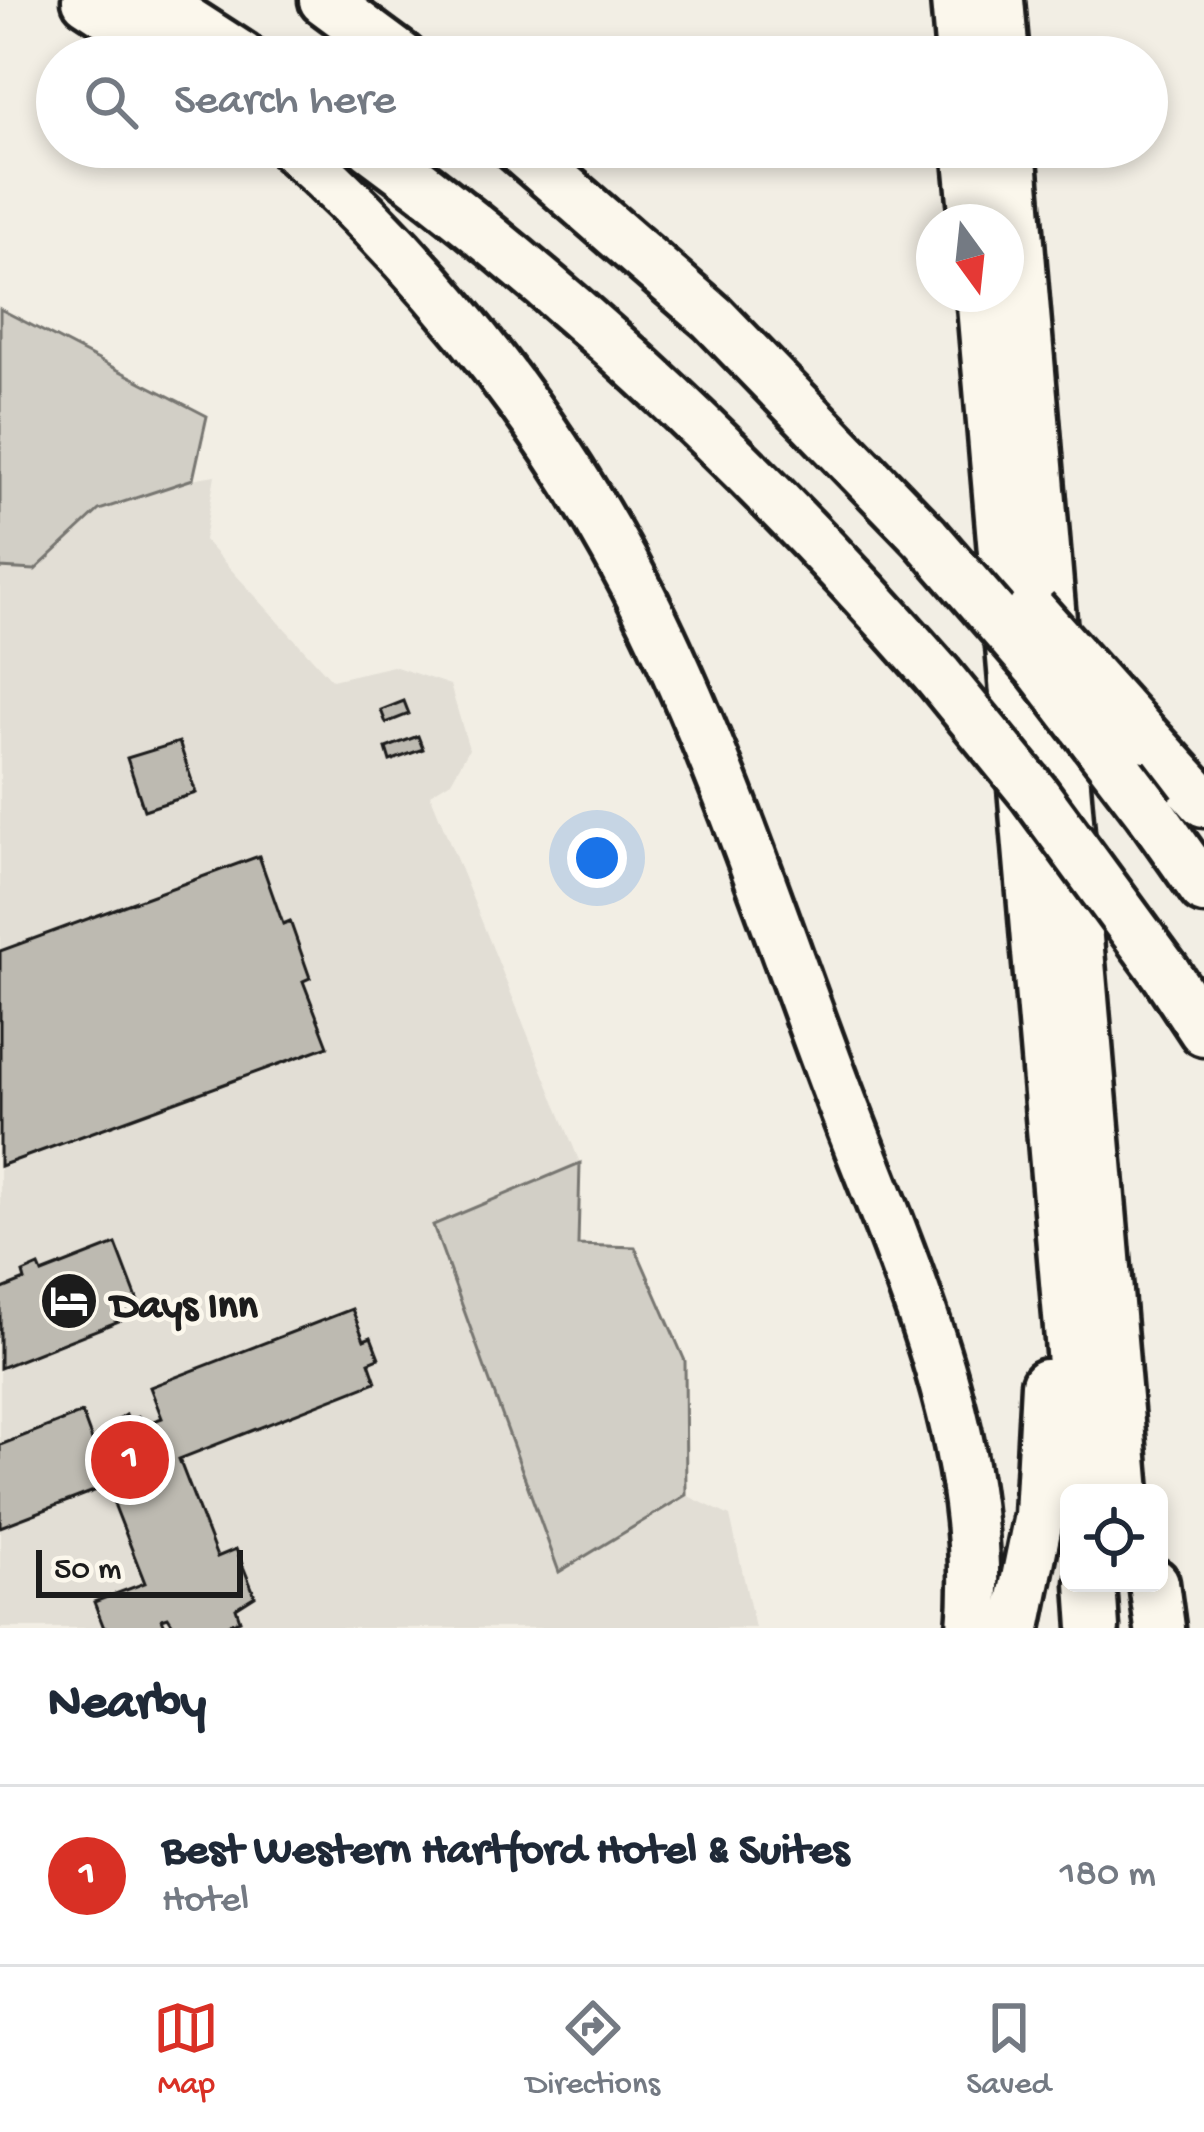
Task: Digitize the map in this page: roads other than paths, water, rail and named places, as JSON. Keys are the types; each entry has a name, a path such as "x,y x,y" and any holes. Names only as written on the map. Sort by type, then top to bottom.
{"highway":[{"path":"87,0 142,36"},
{"path":"154,0 210,36"},
{"path":"324,0 373,36"},
{"path":"956,0 959,36"},
{"path":"999,0 1002,36"},
{"path":"313,168 415,272 496,368 592,510 667,651 926,1330 955,1431 968,1506 972,1628"},
{"path":"398,168 548,287 658,386 832,558 1034,792 1204,1031"},
{"path":"542,168 675,282 863,470 924,520 1204,889"},
{"path":"970,168 973,204"},
{"path":"1012,168 1073,1125 1083,1484"},
{"path":"983,312 1073,1125 1124,1484"},
{"path":"924,520 945,515 1204,802"},
{"path":"1073,1125 1119,1239 1143,1484"},
{"path":"1016,1628 1044,1477 1041,1254 1073,1125"},
{"path":"1091,1592 1094,1628"},
{"path":"1134,1592 1137,1628"},
{"path":"1155,1592 1160,1628"}],"place":[{"name":"Days Inn","path":"69,1301"},
{"name":"Best Western Hartford Hotel & Suites","path":"130,1460"}]}
